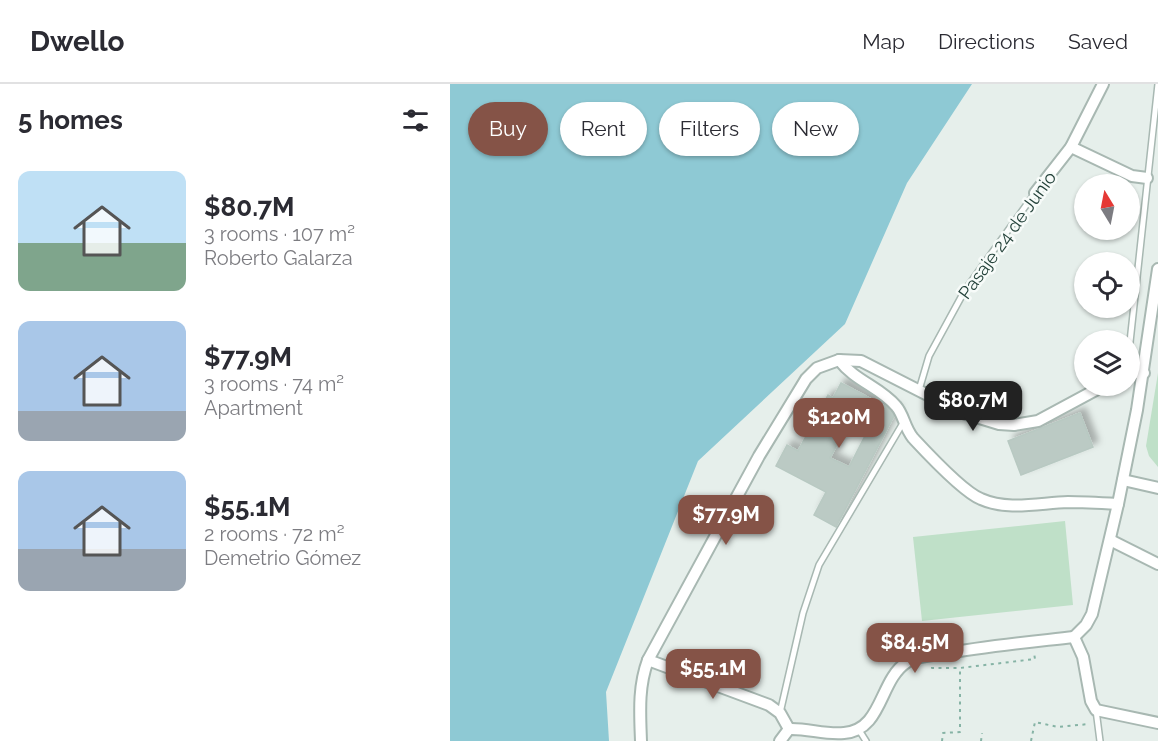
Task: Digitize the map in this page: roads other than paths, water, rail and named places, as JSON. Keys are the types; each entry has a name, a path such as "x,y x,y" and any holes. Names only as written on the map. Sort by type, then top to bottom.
{"street":[{"name":"Pasaje 24 de Junio","path":"1035,193 1071,147 1103,84"},
{"path":"1071,147 1132,176 1147,178"},
{"path":"789,729 844,733 859,730 869,721 877,708 889,680 908,661 962,650 1074,637 1086,625 1092,614 1123,480 1144,373 1158,269"},
{"path":"839,360 850,374 894,404 901,412 903,423 918,442 967,490 980,499 998,504 1018,505 1066,502 1118,504"},
{"path":"641,741 640,695 642,675 648,660 759,456 806,379 817,368 839,360 861,362 963,413 999,424 1014,425 1038,421 1084,396"},
{"path":"1123,480 1158,488"},
{"path":"1110,540 1158,564"},
{"path":"1074,637 1083,657 1091,701 1096,710 1158,723"},
{"path":"648,660 769,705 780,713 789,729"},
{"path":"780,741 789,729"}],"lane":[{"path":"1131,330 1158,84"},
{"name":"Pasaje 24 de Junio","path":"919,390 929,356 965,290 1035,193"},
{"path":"780,713 803,613 819,566 903,423"},
{"path":"1096,710 1100,741"},
{"path":"859,730 866,741"}],"water":[{"path":"450,84 972,84 907,183 845,324 698,461 606,692 609,741 450,741"}]}
